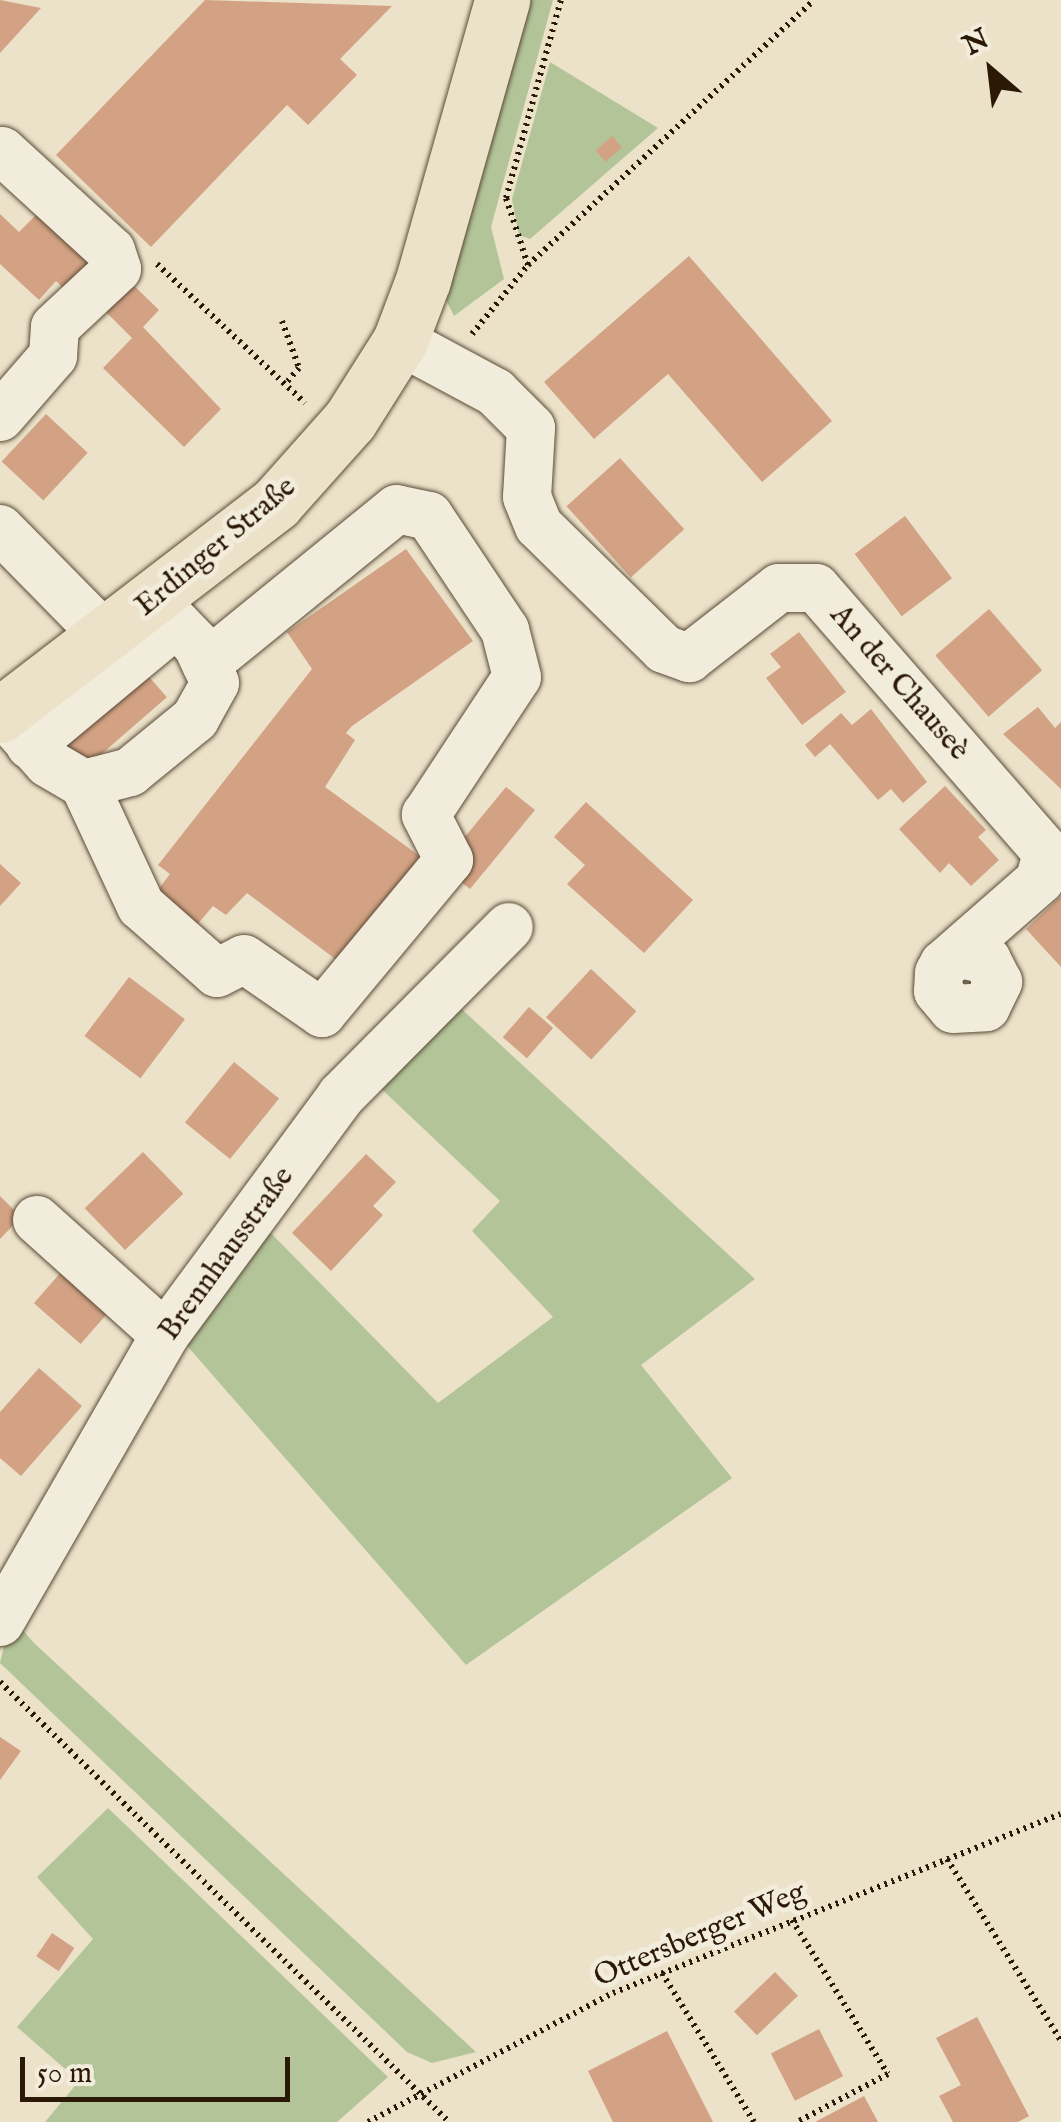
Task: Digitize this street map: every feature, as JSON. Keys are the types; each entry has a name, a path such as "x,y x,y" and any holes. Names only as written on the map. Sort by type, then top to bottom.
{"main road":[{"name":"Erdinger Straße","path":"11,724 106,638 165,612 276,503 350,420 424,353 502,0"}],"street":[{"path":"0,417 53,356 55,328 117,268 112,251 2,151"},
{"name":"An der Chauseè","path":"424,353 531,428 526,497 539,526 664,650 688,658 779,588 816,588 1047,853 1040,880 944,964"},
{"path":"84,784 130,772 195,720 216,684 206,664 165,612 11,724 84,784 142,906 217,973 244,959 322,1012 449,860 426,815 517,677 505,630 429,516 397,509 206,664"},
{"path":"0,530 106,638"},
{"name":"Brennhausstraße","path":"0,1622 165,1336 341,1096 509,927"},
{"path":"37,1220 165,1336"}],"path":[{"path":"528,265 506,198 561,0"},
{"path":"424,353 528,265 814,0"},
{"path":"282,321 299,368 286,383"},
{"path":"0,1682 424,2090 449,2122"},
{"name":"Ottersberger Weg","path":"368,2122 424,2090 662,1973 1061,1814"},
{"path":"948,1859 1061,2040"},
{"path":"792,1920 888,2074 797,2122"},
{"path":"662,1973 754,2122"}],"green space":[{"path":"531,0 553,0 491,227 504,279 454,316 443,294"},
{"path":"550,62 658,128 530,239 519,235 512,199"},
{"path":"454,1002 755,1279 641,1365 732,1478 466,1665 182,1340 260,1222 438,1403 553,1317 472,1231 500,1201 373,1081"},
{"path":"11,1617 34,1643 476,2052 432,2063 407,2052 0,1663"},
{"path":"108,1808 388,2077 337,2122 45,2122 79,2081 17,2027 93,1939 37,1877"}],"building":[{"path":"0,0 41,8 0,53"},
{"path":"205,0 392,6 340,59 357,75 308,125 287,105 151,247 56,155"},
{"path":"612,136 622,147 606,162 596,151"},
{"path":"41,210 98,272 74,298 56,281 39,300 0,264 0,214 19,232"},
{"path":"689,256 832,421 762,482 668,374 594,439 544,382"},
{"path":"125,277 159,310 143,327 221,409 184,447 103,368 132,338 98,304"},
{"path":"46,414 88,453 43,500 2,462"},
{"path":"620,458 684,529 631,578 566,506"},
{"path":"905,516 952,578 902,616 855,554"},
{"path":"406,549 473,641 352,726 346,733 355,740 325,787 421,857 342,964 247,893 226,915 213,906 196,926 154,895 170,874 158,865 312,669 287,632"},
{"path":"989,609 1042,670 989,717 935,656"},
{"path":"799,632 846,692 802,725 766,678 781,667 770,654"},
{"path":"138,664 167,697 85,768 56,735"},
{"path":"1038,707 1055,728 1061,722 1061,789 1003,734"},
{"path":"871,709 927,782 903,803 891,789 878,800 830,744 815,757 805,745 841,713 852,725"},
{"path":"945,786 986,830 978,837 999,860 971,886 949,863 940,873 899,829"},
{"path":"506,787 535,810 470,889 451,874 459,844"},
{"path":"586,802 693,900 644,953 567,884 585,865 554,837"},
{"path":"0,864 21,883 0,906"},
{"path":"1061,896 1061,967 1026,929"},
{"path":"591,969 636,1011 591,1060 546,1017"},
{"path":"129,977 185,1019 140,1078 84,1036"},
{"path":"529,1007 553,1028 527,1058 503,1037"},
{"path":"234,1062 279,1099 230,1159 185,1123"},
{"path":"143,1152 183,1194 125,1250 85,1208"},
{"path":"366,1154 396,1182 373,1206 383,1215 331,1271 292,1233"},
{"path":"0,1196 21,1217 0,1239"},
{"path":"68,1264 115,1305 81,1344 34,1303"},
{"path":"39,1368 82,1406 21,1476 0,1458 0,1412"},
{"path":"0,1737 21,1751 0,1780"},
{"path":"52,1933 74,1948 59,1971 36,1956"},
{"path":"775,1972 798,1996 757,2035 734,2012"},
{"path":"977,2017 1029,2116 1018,2122 953,2122 939,2096 961,2085 936,2038"},
{"path":"819,2029 843,2076 795,2101 771,2054"},
{"path":"667,2031 713,2122 613,2122 588,2071"},
{"path":"864,2096 878,2122 815,2122"}]}
